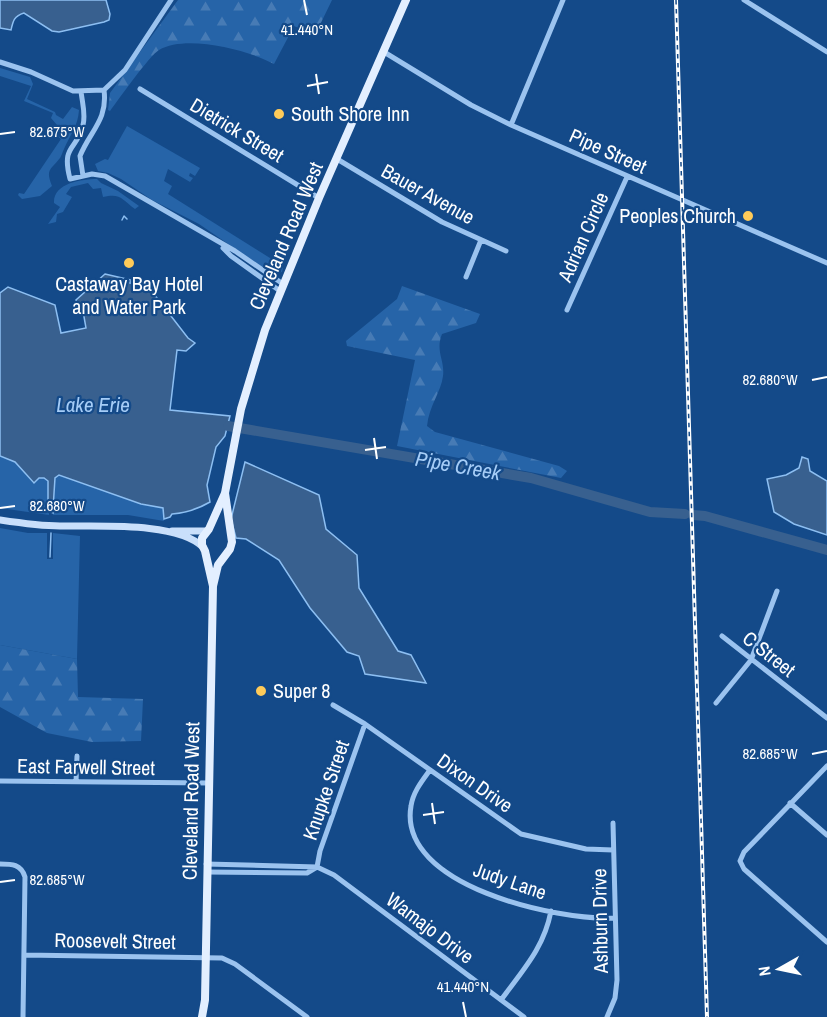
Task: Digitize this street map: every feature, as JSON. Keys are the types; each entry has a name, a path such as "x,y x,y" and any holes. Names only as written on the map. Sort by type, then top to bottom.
{"main road":[{"name":"Cleveland Road West","path":"207,530 225,493 241,409 265,330 319,198 406,0"},
{"name":"Cleveland Road West","path":"225,493 231,535"},
{"path":"0,520 58,526 99,526 170,532 207,530 216,526 223,527 231,535 232,546 225,554 215,557 191,539 170,532"},
{"path":"204,550 202,537 207,530"},
{"name":"Cleveland Road West","path":"204,550 213,586"},
{"name":"Cleveland Road West","path":"202,1017 213,586 218,565 225,554"}],"street":[{"path":"0,62 32,72 73,91 104,90 124,70 171,0"},
{"path":"511,125 563,0"},
{"path":"744,0 827,52"},
{"name":"Pipe Street","path":"384,52 471,105 511,125 827,263"},
{"name":"Dietrick Street","path":"140,89 319,198"},
{"path":"83,176 80,156 101,119 105,101 104,90"},
{"path":"81,91 83,124 67,155 70,179 92,174 105,176 220,245 235,251 282,288"},
{"name":"Bauer Avenue","path":"337,159 442,222 506,251"},
{"name":"Adrian Circle","path":"567,310 627,177"},
{"path":"466,277 481,240"},
{"path":"716,703 751,660 777,591"},
{"name":"C Street","path":"722,636 827,718"},
{"name":"Dixon Drive","path":"333,705 365,724 524,835 586,849 613,850"},
{"name":"Knupke Street","path":"317,867 320,851 365,724"},
{"path":"76,782 77,756"},
{"path":"827,766 744,852 740,863 745,870 827,942"},
{"name":"Judy Lane","path":"430,770 416,790 410,810 414,837 422,851 454,877 485,893 550,911 578,917 615,918"},
{"name":"East Farwell Street","path":"0,781 209,783"},
{"path":"790,803 827,835"},
{"name":"Ashburn Drive","path":"607,1017 615,998 617,980 613,823"},
{"path":"0,864 14,864 22,869 25,879 23,1017"},
{"path":"206,868 317,867"},
{"name":"Wamajo Drive","path":"317,867 334,875 524,1017"},
{"path":"501,1000 540,946 550,911"},
{"name":"Roosevelt Street","path":"24,955 222,958 232,962 306,1017"}],"green space":[{"path":"178,0 332,0 315,35 294,26 274,64 249,54 217,46 185,43 171,45 155,54 110,111 108,110 110,93"},
{"path":"0,68 30,77 33,84 27,99 55,112 63,119 72,107 79,110 75,126 61,156 50,170 52,186 40,196 22,199 18,195 19,193 24,194 61,139 56,135 57,125 51,118 53,113 24,101 31,86 0,76"},
{"path":"127,126 200,168 195,176 190,173 189,176 193,178 190,182 168,169 164,181 172,186 168,194 270,258 283,268 282,272 272,274 199,224 152,200 121,179 98,171 95,164 105,159 108,160"},
{"path":"97,179 139,206 135,209 117,196 103,197 101,188 93,189 88,183 71,187 66,194 72,197 63,212 57,214 56,222 48,224 60,207 54,203 58,191 77,181"},
{"path":"402,286 480,314 476,323 442,334 439,345 443,376 427,426 435,432 559,466 567,471 561,478 397,446 415,360 347,346 346,341 397,299"},
{"path":"0,456 15,462 33,483 39,478 48,481 49,515 0,508"},
{"path":"59,475 141,504 163,508 164,521 128,515 53,515 55,478"},
{"path":"0,528 28,533 47,533 47,559 53,559 53,533 80,536 77,659 0,645"},
{"path":"0,645 77,659 78,697 143,699 141,741 92,742 47,733 0,707"}],"water":[{"path":"0,0 106,0 110,14 109,20 104,22 59,32 52,31 24,13 14,19 11,30 0,28"},
{"name":"Lake Erie","path":"105,274 131,280 130,283 150,289 188,338 195,343 186,351 177,350 170,410 230,416 225,436 216,447 207,485 210,502 182,513 172,514 164,519 163,508 141,504 59,475 55,478 53,513 48,511 48,481 39,478 34,483 15,462 0,456 0,293 8,287 55,305 61,333 86,328 83,311 79,309 76,300"},
{"path":"802,457 808,459 810,471 827,481 827,535 794,524 774,512 767,479 786,475 799,468"},
{"path":"245,462 319,495 326,529 357,555 359,588 398,651 411,655 426,683 365,674 359,656 347,652 310,608 279,560 246,539 236,538 231,519"}],"waterway":[{"path":"122,220 124,216 127,219"},
{"name":"Pipe Creek","path":"228,426 531,478 650,512 685,514"},
{"name":"Pipe Creek","path":"693,515 705,516 827,550"},
{"path":"50,557 51,533"}],"railway":[{"path":"676,0 707,1017"}],"place":[{"name":"South Shore Inn","path":"279,114"},
{"name":"Peoples Church","path":"748,216"},
{"name":"Castaway Bay Hotel and Water Park","path":"129,263"},
{"name":"Super 8","path":"261,691"}]}
